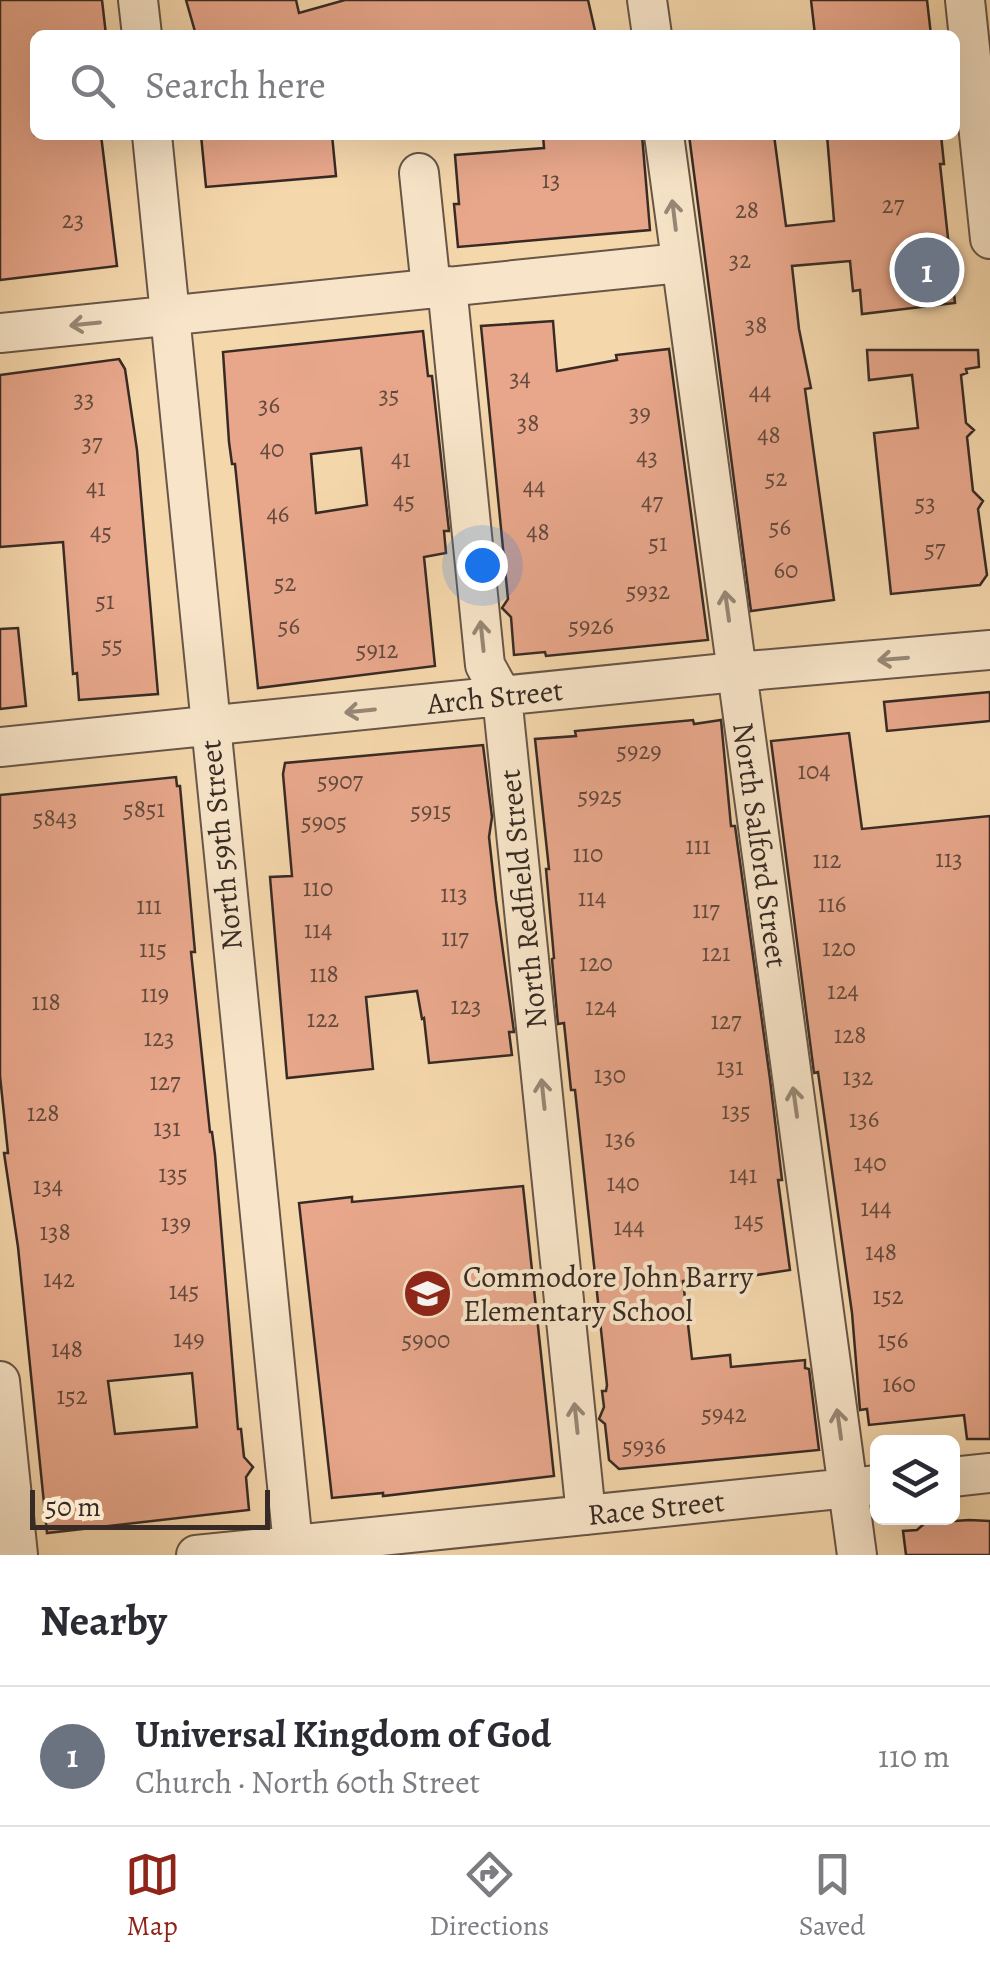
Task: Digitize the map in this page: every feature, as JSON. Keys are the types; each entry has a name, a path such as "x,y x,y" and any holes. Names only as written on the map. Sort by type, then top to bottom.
{"street":[{"path":"138,0 141,30"},
{"path":"648,0 651,30"},
{"path":"965,0 990,239"},
{"name":"North 59th Street","path":"152,140 294,1550"},
{"name":"North Salford Street","path":"665,140 736,672 863,1486 857,1555"},
{"name":"North Redfield Street","path":"420,173 439,287 485,665 502,696 586,1515"},
{"path":"0,333 680,263"},
{"name":"Arch Street","path":"0,746 990,650"},
{"path":"0,1381 18,1555"},
{"path":"960,1476 990,1473"},
{"name":"Race Street","path":"196,1555 294,1550 863,1486"}],"building":[{"path":"0,0 102,0 105,30 30,30 30,140 102,140 117,266 0,280"},
{"path":"186,0 296,0 299,13 345,0 588,0 595,30 195,30"},
{"path":"811,0 927,0 930,30 814,30"},
{"path":"201,140 332,140 336,176 206,187"},
{"path":"543,140 642,140 650,230 458,247 455,155 544,148"},
{"path":"690,140 775,140 786,226 834,221 827,140 942,140 944,164 940,164 955,303 862,314 860,290 853,291 850,261 792,266 811,388 805,389 834,600 751,611"},
{"path":"553,321 557,371 617,360 616,355 669,349 708,640 546,656 545,652 514,655 511,617 502,608 508,599 481,326"},
{"path":"423,331 428,376 432,376 449,531 444,531 446,553 424,557 435,666 258,688 235,464 229,442 223,352","holes":["361,448 367,505 316,513 311,454"]},
{"path":"867,350 978,350 979,367 966,369 967,373 961,375 966,423 974,430 967,437 973,491 983,501 978,509 987,575 980,585 891,594 874,433 918,428 912,375 869,380"},
{"path":"119,359 125,369 137,450 158,694 79,700 77,673 73,674 63,542 0,547 0,375"},
{"path":"18,628 26,706 0,709 0,629"},
{"path":"990,692 990,721 887,731 884,702"},
{"path":"693,720 694,724 721,720 731,826 735,826 770,1079 790,1270 743,1277 742,1271 683,1281 692,1359 730,1355 731,1367 805,1360 819,1450 619,1469 609,1460 605,1424 599,1419 604,1407 602,1391 606,1391 607,1385 575,1090 571,1090 564,1023 558,1024 549,869 535,739 576,736 575,731"},
{"path":"849,733 862,829 990,816 990,1439 967,1439 964,1415 869,1425 867,1409 860,1410 852,1313 818,1072 814,1073 771,741"},
{"path":"483,745 492,817 489,837 514,1032 509,1032 512,1055 429,1063 417,991 366,997 373,1069 287,1078 270,877 292,876 285,763"},
{"path":"176,777 180,786 195,952 191,952 215,1155 238,1429 244,1457 253,1467 246,1477 249,1510 47,1533 18,1247 4,1153 8,1153 0,1076 0,795","holes":["192,1373 197,1427 115,1434 108,1381"]},
{"name":"Commodore John Barry Elementary School","path":"523,1186 554,1476 383,1496 332,1498 299,1203 352,1197 352,1202"},
{"path":"960,1521 990,1521 990,1555 906,1555 903,1531 917,1530 923,1525 960,1525"}],"place":[{"name":"Universal Kingdom of God","path":"927,270"},
{"name":"Commodore John Barry Elementary School","path":"428,1294"}]}
